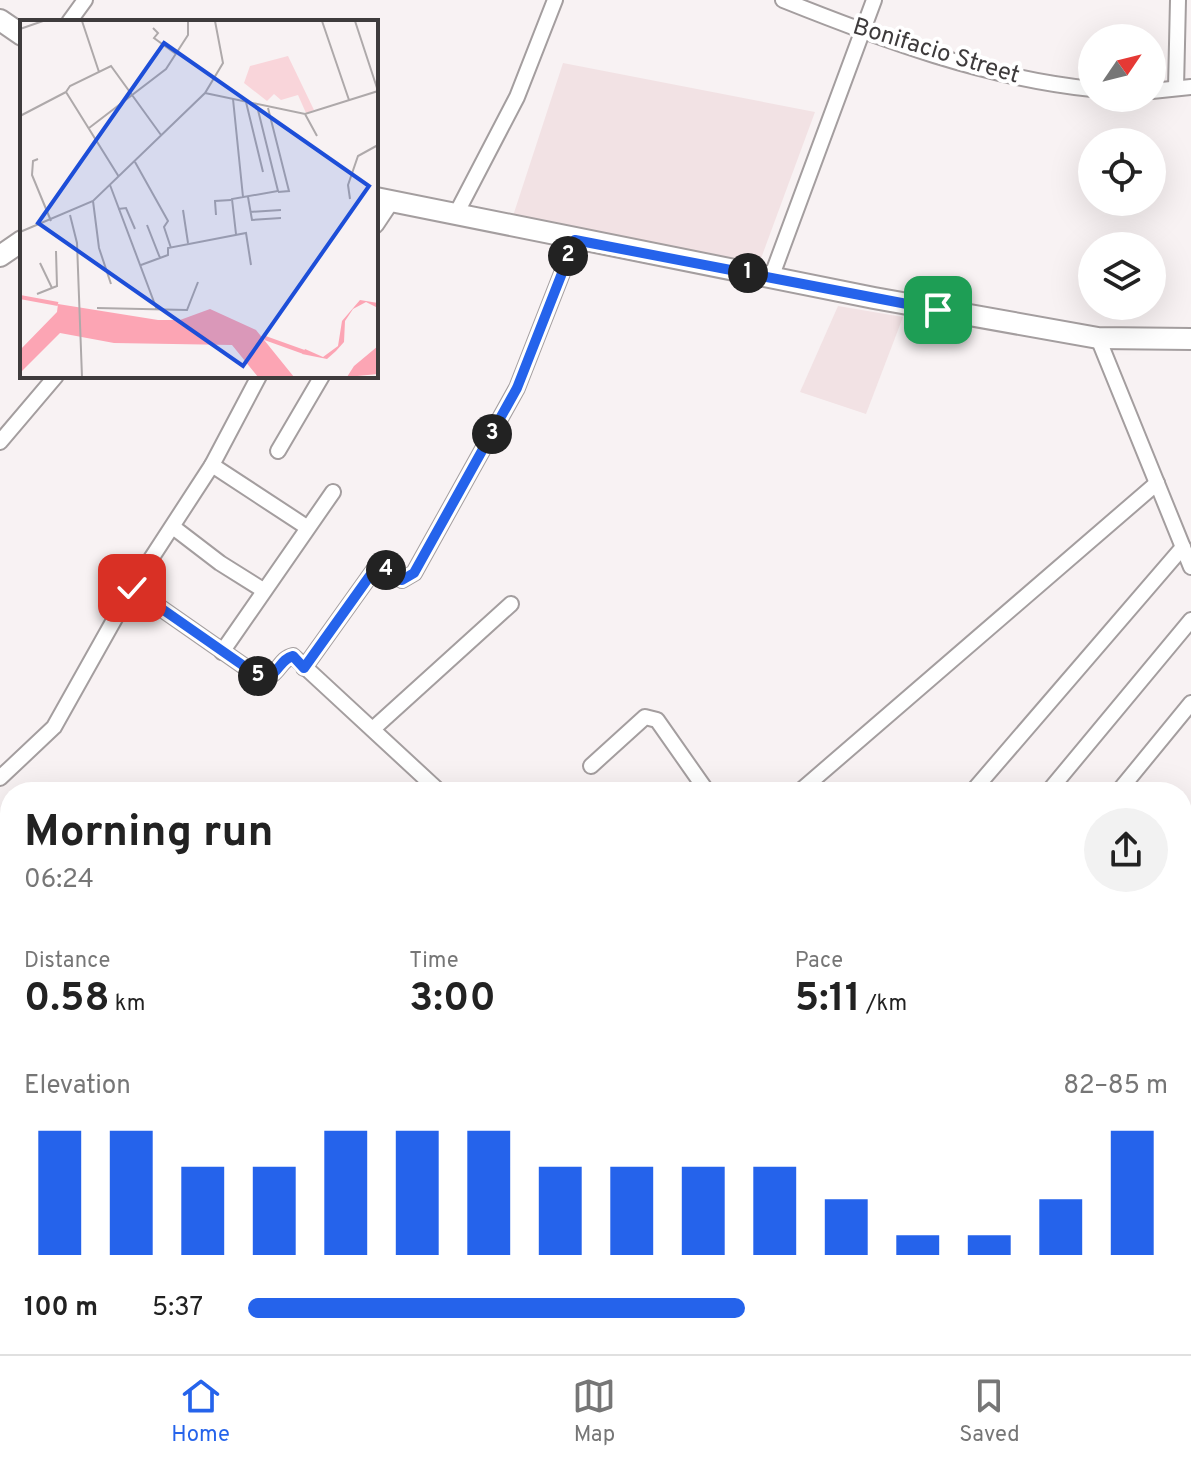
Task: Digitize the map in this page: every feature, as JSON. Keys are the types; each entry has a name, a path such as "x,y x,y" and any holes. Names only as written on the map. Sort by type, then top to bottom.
{"street":[{"path":"70,20 85,0"},
{"path":"455,216 517,97 555,0"},
{"name":"Bonifacio Street","path":"783,0 863,32 1004,76 1078,87"},
{"path":"771,278 874,0"},
{"path":"1178,0 1184,87"},
{"path":"0,20 20,34"},
{"path":"384,200 771,278 1098,338 1191,339"},
{"path":"304,668 374,570 385,569 402,580 414,573 517,388 575,240"},
{"path":"0,256 20,242"},
{"path":"1098,338 1191,567"},
{"path":"0,442 54,378"},
{"path":"0,778 54,727 132,588 212,465 258,378"},
{"path":"278,451 321,378"},
{"path":"212,465 305,526"},
{"path":"811,782 1157,483"},
{"path":"222,652 305,526 333,492"},
{"path":"173,527 220,563 263,590"},
{"path":"981,782 1183,547"},
{"path":"132,588 261,678 274,674 287,658 293,656 430,782"},
{"path":"374,728 511,604"},
{"path":"1056,782 1191,620"},
{"path":"1126,782 1191,703"},
{"path":"591,766 645,717 657,720 700,782"}],"shaded area":[{"path":"563,63 815,112 756,272 511,222"},
{"path":"838,306 903,317 866,414 800,392"}],"route":[{"path":"132,588 261,678 274,674 287,658 293,656 304,668 374,570 385,569 402,580 414,573 517,388 575,240 938,310"}]}
